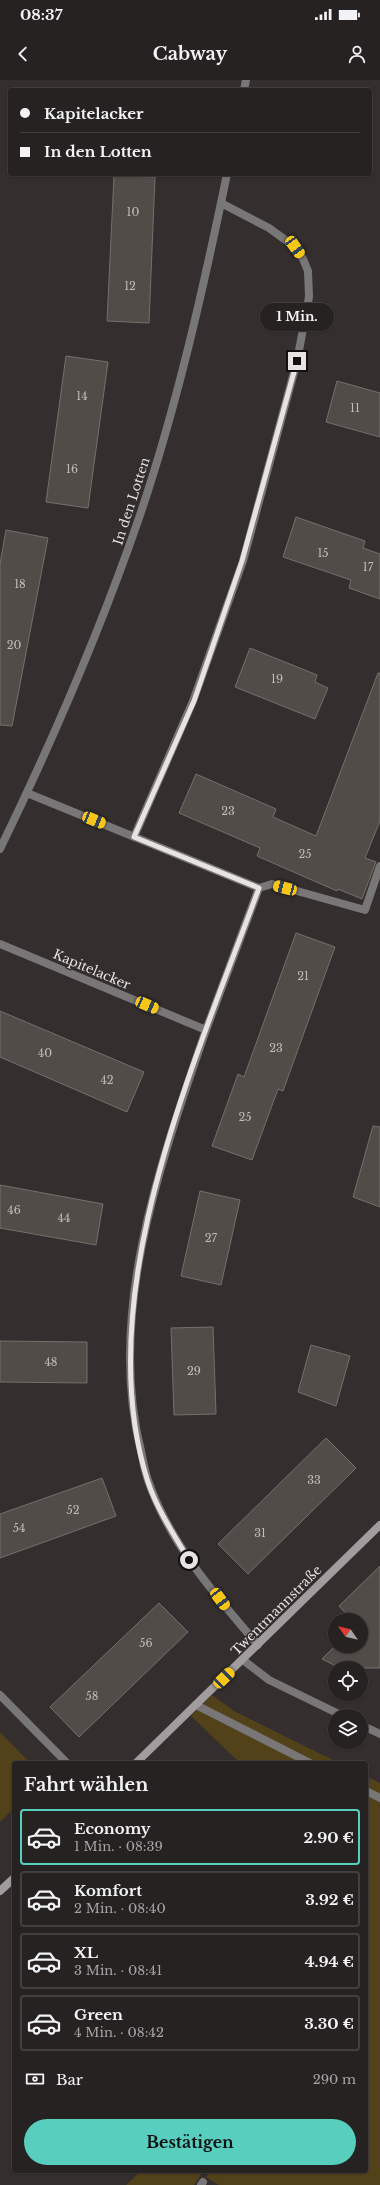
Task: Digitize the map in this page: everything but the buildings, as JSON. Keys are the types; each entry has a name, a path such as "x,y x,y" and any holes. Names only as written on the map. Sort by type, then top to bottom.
{"street":[{"name":"In den Lotten","path":"0,849 27,793 103,616 139,517 182,367 227,176"},
{"path":"134,837 194,701 242,561 297,361 309,297 308,271 303,259 295,247 269,228 221,204"},
{"path":"27,793 259,888 272,884 366,910 380,866"},
{"path":"258,1644 228,1610 189,1560 148,1482 133,1420 129,1365 133,1312 140,1255 153,1194 176,1116 206,1030 259,888"},
{"name":"Kapitelacker","path":"0,944 206,1030"},
{"name":"Twentmannstraße","path":"138,1761 243,1660 380,1524"},
{"path":"243,1660 269,1680 329,1709"},
{"path":"0,1695 65,1761"},
{"path":"196,1705 306,1761"},
{"path":"368,1728 380,1734"},
{"path":"368,1792 380,1798"},
{"path":"0,1891 12,1880"}],"shaded area":[{"path":"212,1695 234,1711 335,1761 238,1761 191,1716"},
{"path":"0,1732 28,1761 12,1761 12,1810 0,1822"},
{"path":"368,1777 380,1783 380,2185 219,2185 206,2177 210,2173 368,2173"},
{"path":"139,2173 202,2173 194,2185 126,2185"}],"route":[{"path":"189,1560 159,1507 148,1482 133,1420 129,1365 133,1312 140,1255 153,1194 176,1116 206,1030 259,888 134,837 194,701 242,561 297,361"}]}
